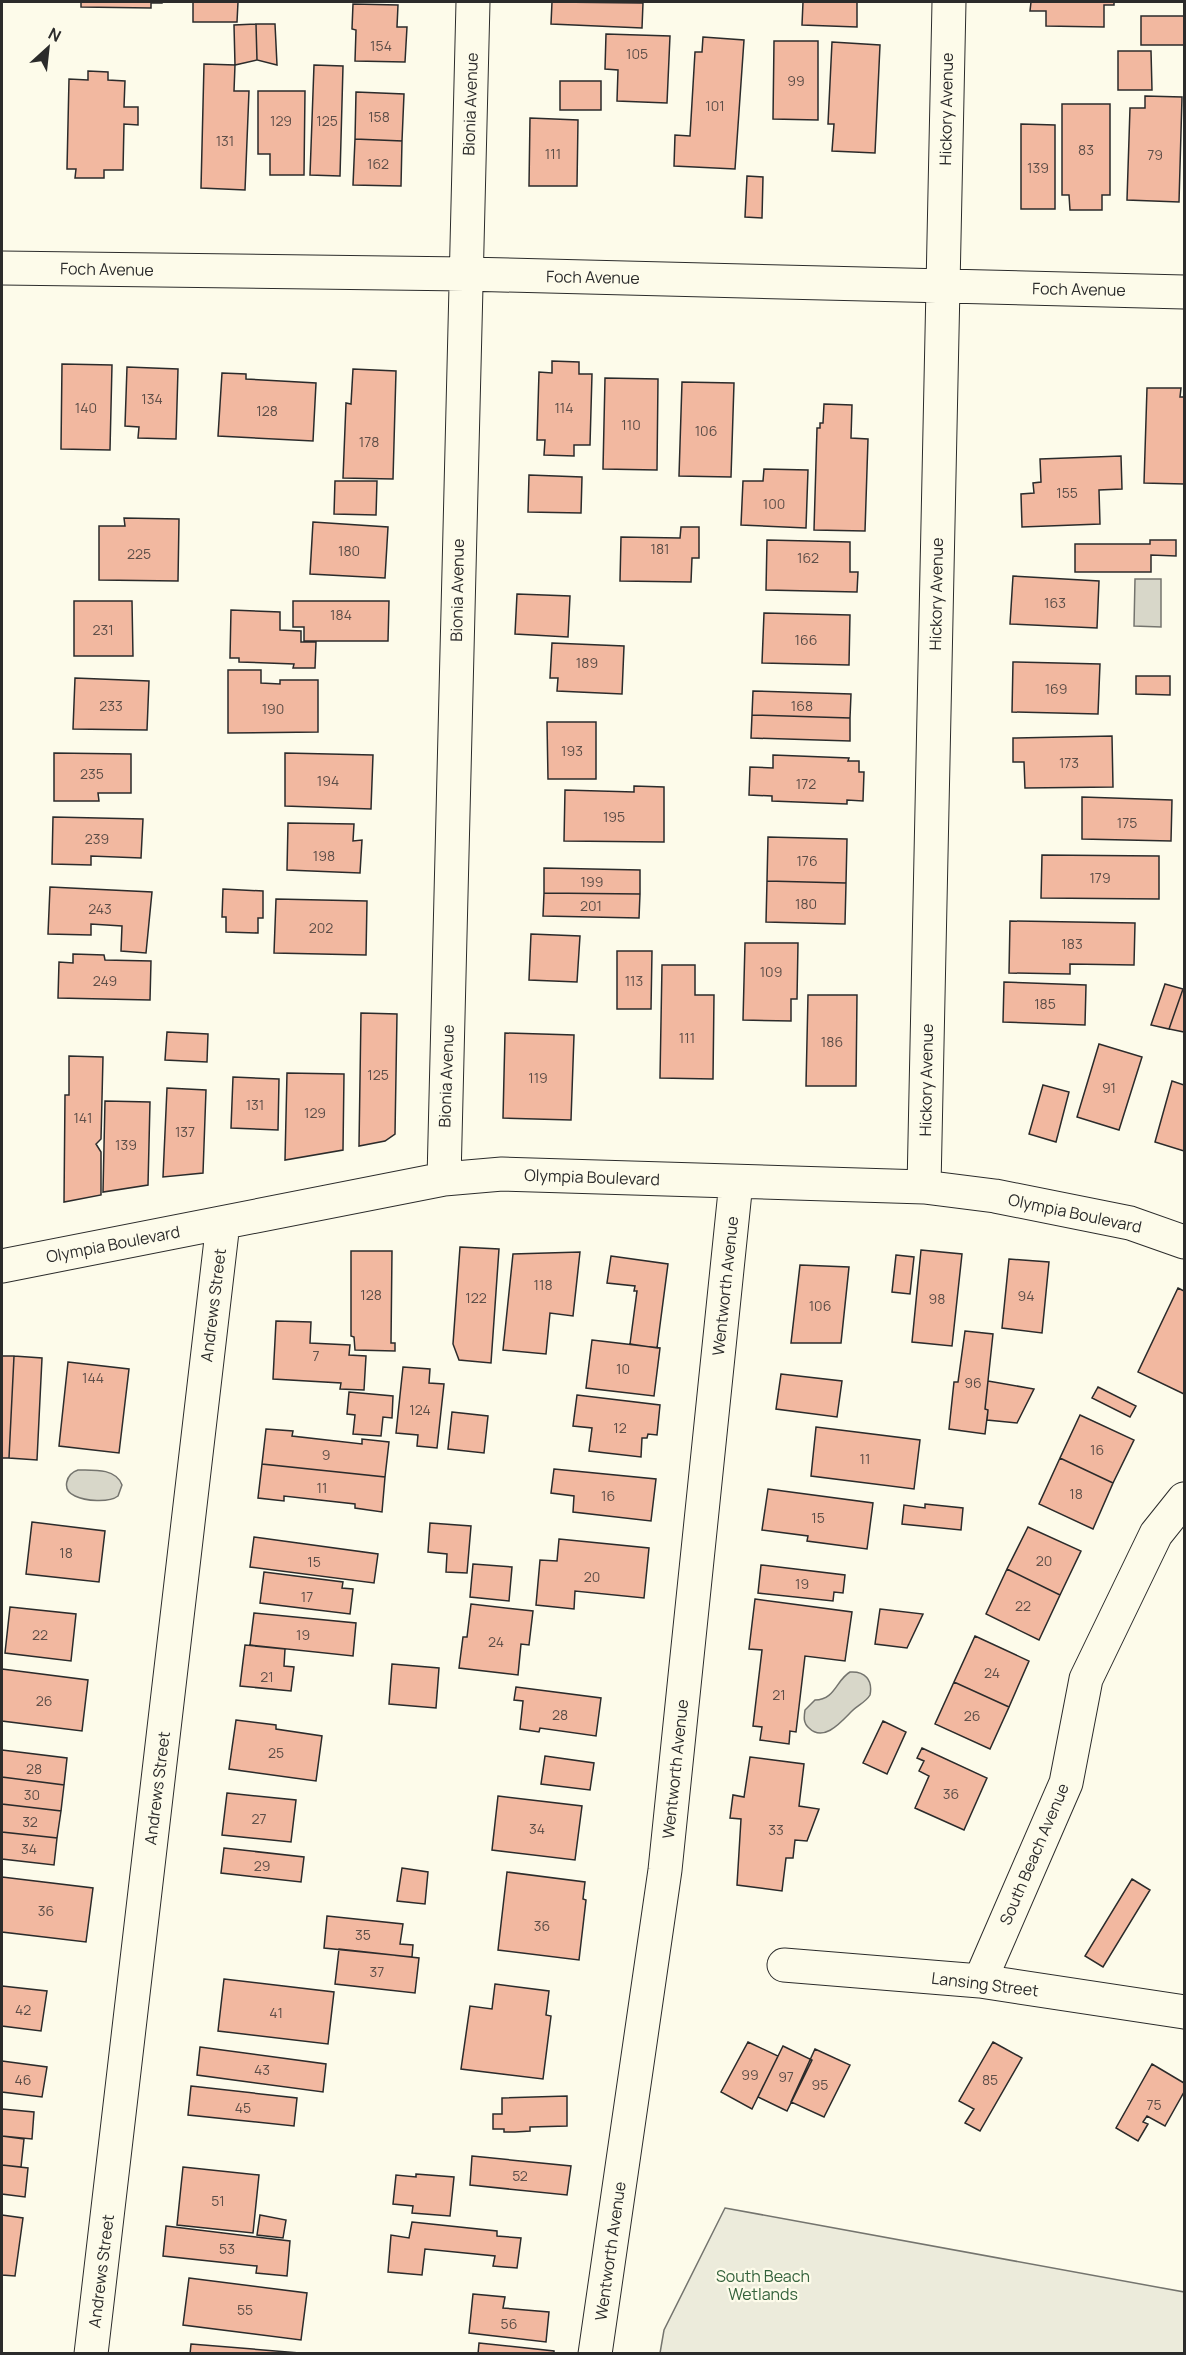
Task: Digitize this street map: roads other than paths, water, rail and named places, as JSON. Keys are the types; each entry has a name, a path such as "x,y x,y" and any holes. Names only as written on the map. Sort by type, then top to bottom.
{"street":[{"name":"Bionia Avenue","path":"444,1179 473,2"},
{"name":"Hickory Avenue","path":"924,1187 949,2"},
{"name":"Foch Avenue","path":"2,268 465,274 1185,292"},
{"name":"Olympia Boulevard","path":"2,1266 444,1179 502,1174 924,1187 995,1196 1130,1223 1185,1242"},
{"name":"Wentworth Avenue","path":"595,2354 665,1870 736,1182"},
{"name":"Andrews Street","path":"91,2354 223,1223"},
{"name":"South Beach Avenue","path":"980,1981 1066,1783 1086,1679 1156,1534 1185,1499"},
{"name":"Lansing Street","path":"784,1965 980,1981 1185,2012"}],"park label":[{"name":"South Beach Wetlands","path":"763,2285"}]}
